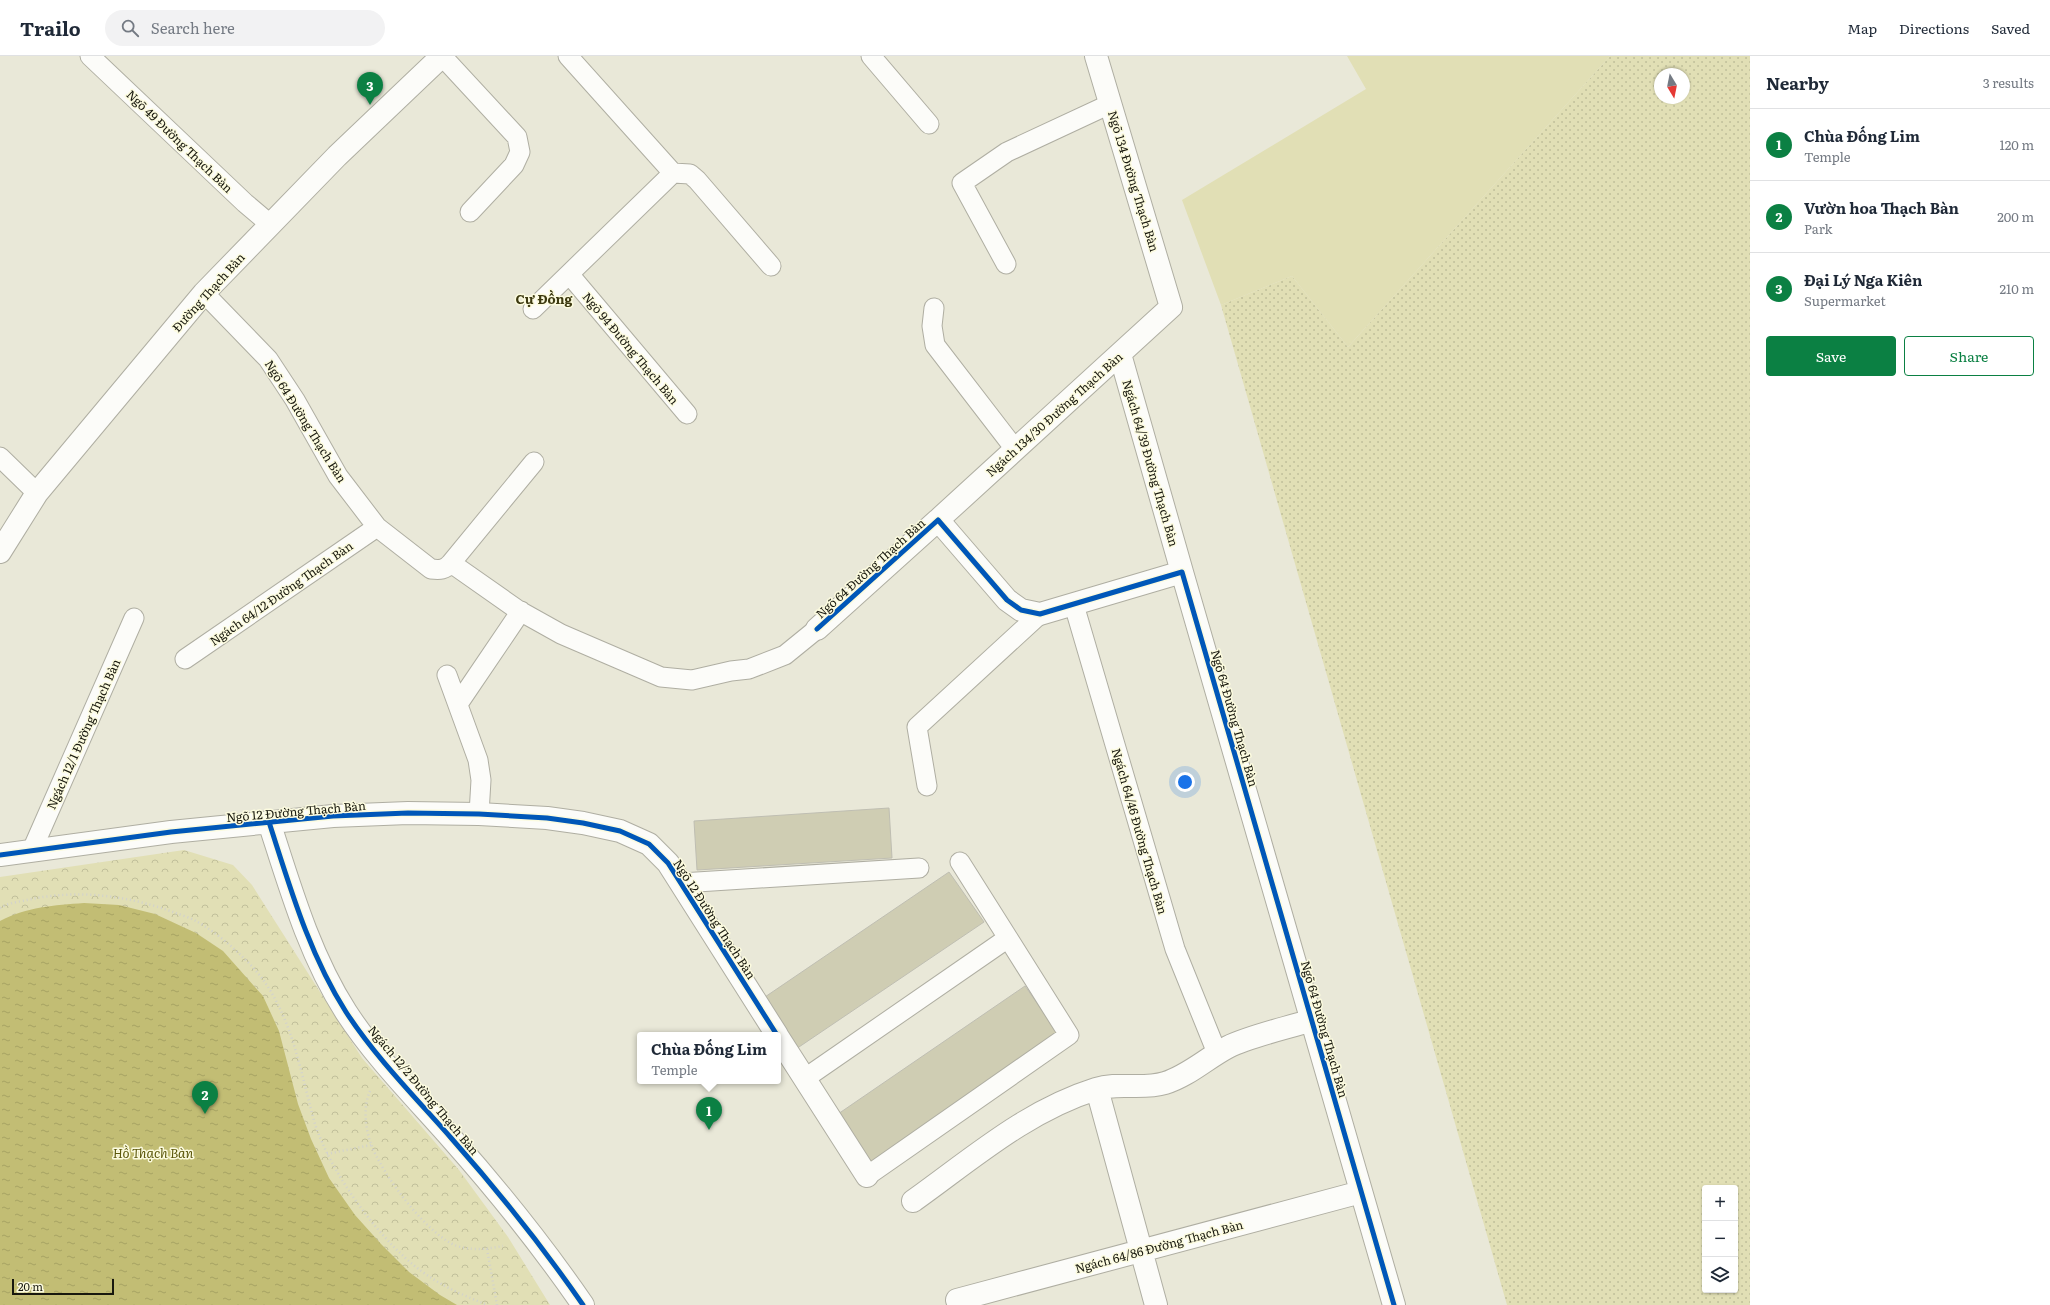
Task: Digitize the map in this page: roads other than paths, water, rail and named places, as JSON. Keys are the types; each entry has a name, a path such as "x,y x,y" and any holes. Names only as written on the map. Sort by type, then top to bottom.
{"street":[{"name":"Ngõ 134 Đường Thạch Bàn","path":"1096,56 1171,307"},
{"name":"Đường Thạch Bàn","path":"0,552 36,494 204,293 435,58"},
{"name":"Ngách 134/30 Đường Thạch Bàn","path":"938,520 1171,307"},
{"name":"Ngách 64/39 Đường Thạch Bàn","path":"1120,354 1182,572"},
{"name":"Ngõ 64 Đường Thạch Bàn","path":"817,629 938,520 1007,600 1020,610 1040,614 1182,572 1394,1305"},
{"name":"Ngõ 12 Đường Thạch Bàn","path":"0,855 171,832 333,816 408,813 479,814 554,819 620,831 649,844 668,863 774,1032"},
{"name":"Ngách 12/2 Đường Thạch Bàn","path":"269,822 297,907 320,965 346,1012 387,1064 457,1144 550,1257 583,1305"},
{"path":"913,1201 1026,1120 1050,1106 1108,1086 1147,1086 1165,1083 1184,1075 1230,1046 1312,1020"},
{"name":"Ngõ 12 Đường Thạch Bàn","path":"781,1042 866,1176"},
{"path":"1097,1089 1156,1305"},
{"name":"Ngách 64/86 Đường Thạch Bàn","path":"957,1300 1361,1192"}],"lane":[{"name":"Ngõ 49 Đường Thạch Bàn","path":"90,56 245,203 271,225"},
{"path":"568,56 673,173 690,174 697,180 771,266"},
{"path":"871,56 930,124"},
{"path":"435,58 517,138 520,152 514,165 470,212"},
{"path":"1006,264 962,183 1007,152 1110,104"},
{"path":"533,309 673,173"},
{"name":"Ngõ 94 Đường Thạch Bàn","path":"569,274 687,414"},
{"name":"Ngõ 64 Đường Thạch Bàn","path":"204,293 268,359 295,400 338,476 377,527 431,569 440,570 447,568 451,563 521,611 561,634 661,677 692,680 712,674 749,670 785,655 817,629"},
{"path":"934,308 932,326 935,345 1015,450"},
{"path":"0,456 36,494"},
{"path":"451,563 534,462"},
{"name":"Ngách 64/12 Đường Thạch Bàn","path":"185,659 377,527"},
{"name":"Ngách 64/46 Đường Thạch Bàn","path":"1074,605 1175,949 1217,1053"},
{"path":"458,704 521,611"},
{"path":"927,786 917,727 1040,614"},
{"name":"Ngách 12/1 Đường Thạch Bàn","path":"32,850 134,618"},
{"path":"447,675 481,770 479,814"},
{"path":"866,1176 1069,1035 960,862"},
{"path":"681,883 919,868"},
{"path":"804,1079 1008,938"}],"water":[{"name":"Hồ Thạch Bàn","path":"84,903 119,905 155,914 196,933 223,951 263,996 279,1031 298,1104 311,1139 329,1178 355,1215 409,1272 440,1295 457,1305 0,1305 0,921 10,916 31,910 51,906"}],"place":[{"name":"Đại Lý Nga Kiên","path":"370,105"},
{"name":"Vườn hoa Thạch Bàn","path":"205,1114"},
{"name":"Chùa Đống Lim","path":"709,1130"}],"district":[{"name":"Cự Đồng","path":"544,298"}]}
